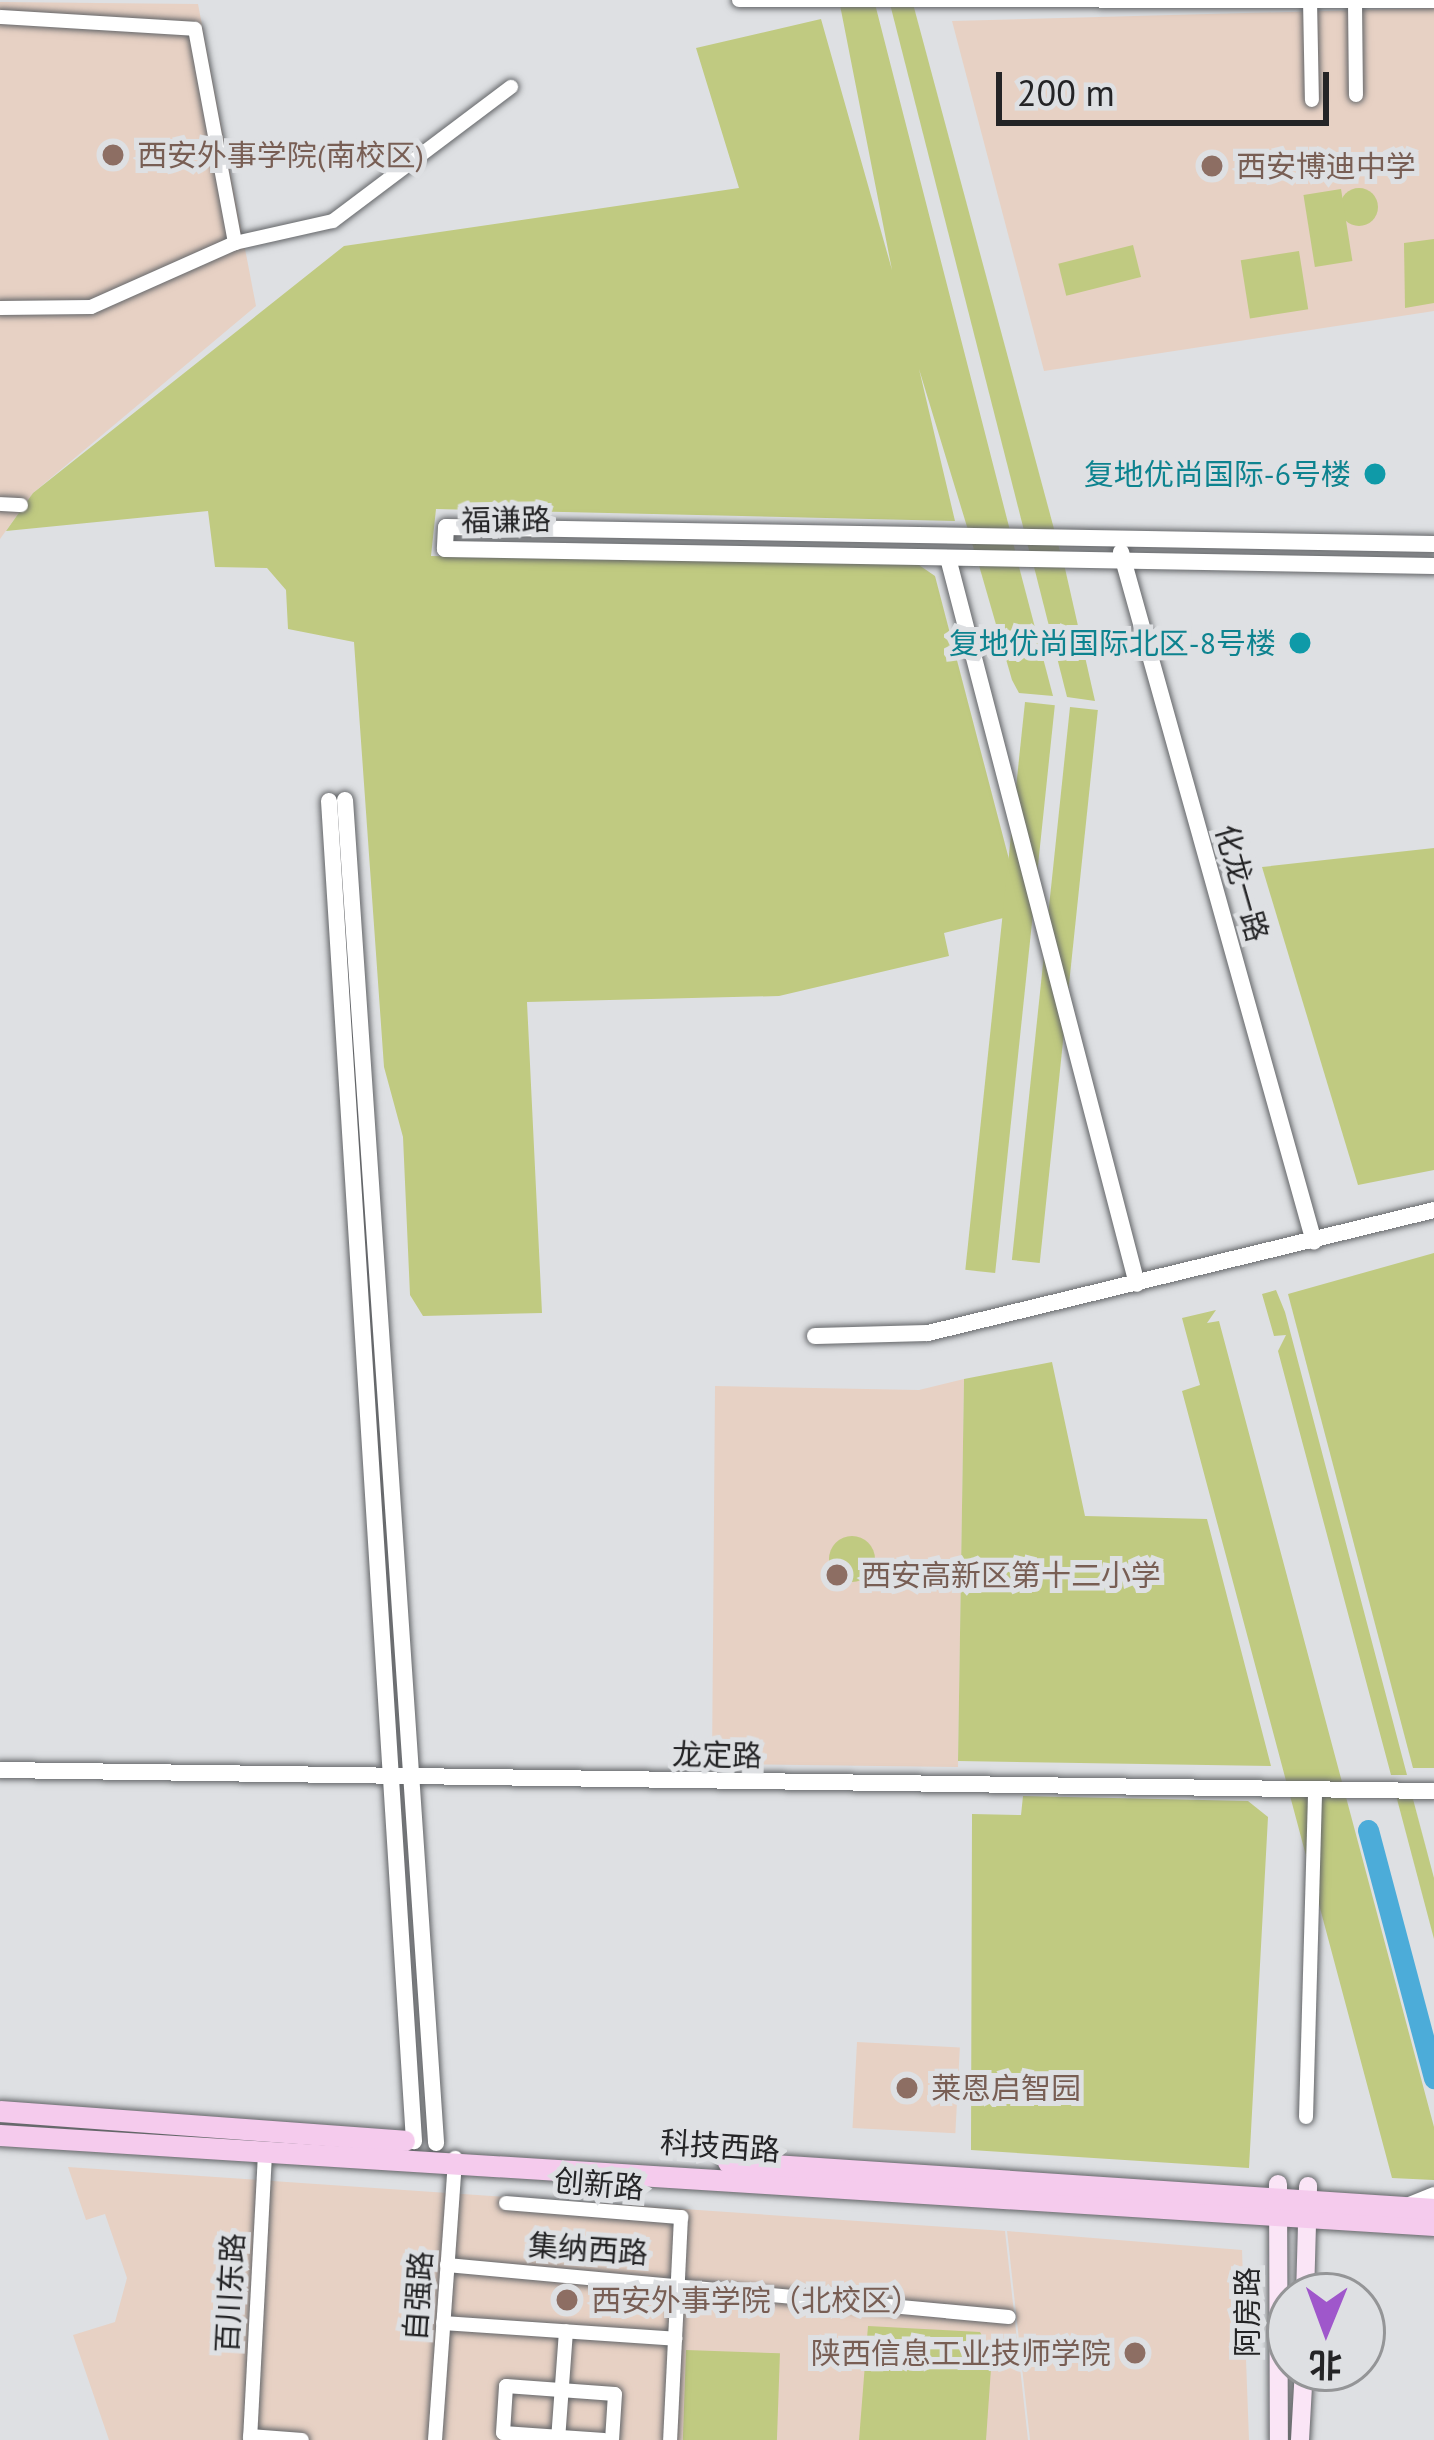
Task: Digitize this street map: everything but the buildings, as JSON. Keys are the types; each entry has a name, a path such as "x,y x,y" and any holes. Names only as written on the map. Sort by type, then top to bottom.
{"main road":[{"name":"科技西路","path":"0,2111 435,2147 1405,2206 1433,2224"},
{"name":"科技西路","path":"0,2135 265,2149 435,2147"},
{"name":"阿房路","path":"1278,2198 1279,2440"},
{"name":"科技西路","path":"1307,2200 1433,2224"},
{"name":"阿房路","path":"1306,2272 1307,2200"},
{"name":"阿房路","path":"1300,2440 1303,2392"}],"street":[{"path":"739,0 1434,2"},
{"path":"1310,1 1312,100"},
{"path":"1354,2 1356,95"},
{"path":"0,17 195,29 235,243"},
{"path":"0,308 91,307 235,243 333,221 511,88"},
{"path":"0,504 21,505"},
{"name":"福谦路","path":"1434,544 446,527 445,549 1434,566"},
{"name":"化龙一路","path":"1117,539 1314,1242"},
{"path":"949,558 1137,1284"},
{"path":"337,801 402,1778 435,2147"},
{"path":"815,1336 928,1334 1434,1210"},
{"name":"龙定路","path":"0,1770 1434,1791"},
{"path":"1306,2117 1315,1790"},
{"name":"自强路","path":"435,2147 447,2266 435,2440"},
{"name":"百川东路","path":"250,2438 265,2149"},
{"path":"1405,2206 1434,2194"},
{"name":"创新路","path":"506,2203 681,2217 670,2440"},
{"name":"集纳西路","path":"447,2266 678,2282 1009,2318"},
{"path":"443,2323 675,2339"},
{"path":"558,2438 566,2331"},
{"path":"506,2386 615,2394 608,2440 558,2438 503,2433 506,2386"},
{"path":"250,2438 302,2440"}],"shaded area":[{"name":"西安外事学院(南校区)","path":"0,2 198,4 256,306 33,493 0,539"},
{"name":"西安博迪中学","path":"1434,8 1434,311 1044,371 952,21"},
{"name":"西安高新区第十二小学","path":"964,1379 958,1767 712,1764 715,1386 919,1390"},
{"name":"莱恩启智园","path":"857,2042 960,2047 955,2133 852,2128"},
{"name":"西安外事学院（北校区）","path":"68,2167 1005,2231 1028,2440 109,2440 73,2335 115,2322 127,2278 105,2214 86,2220"},
{"name":"陕西信息工业技师学院","path":"1007,2231 1242,2250 1249,2440 1030,2440"}],"green space":[{"path":"839,0 874,0 1016,554 975,553 919,369 955,521 436,509 431,556 916,563 935,576 1023,913 944,933 949,956 779,996 527,1002 542,1313 423,1316 410,1295 403,1137 384,1067 354,642 288,629 286,590 267,568 215,567 208,511 6,531 33,493 344,246 739,188 696,48 821,19 892,270"},
{"path":"889,0 912,0 1061,555 1030,554"},
{"path":"1359,188 1372,194 1378,207 1372,220 1359,226 1346,220 1340,207 1346,194"},
{"path":"1341,189 1352,261 1315,267 1303,195"},
{"path":"1434,239 1434,303 1405,308 1404,243"},
{"path":"1133,245 1141,277 1066,296 1058,264"},
{"path":"1299,251 1308,309 1250,319 1241,260"},
{"path":"978,562 1018,563 1053,696 1019,693"},
{"path":"1033,563 1064,564 1095,701 1067,697"},
{"path":"1025,702 1055,705 995,1273 965,1270"},
{"path":"1070,707 1098,710 1040,1263 1012,1260"},
{"path":"1434,848 1434,1170 1358,1185 1262,867"},
{"path":"1434,1253 1434,1768 1413,1768 1288,1294"},
{"path":"1276,1290 1407,1775 1391,1775 1278,1351 1286,1335 1274,1336 1262,1294"},
{"path":"1216,1310 1207,1323 1219,1321 1434,2127 1434,2180 1392,2178 1182,1391 1200,1385 1182,1318"},
{"path":"1052,1362 1085,1516 1207,1519 1271,1766 958,1761 964,1379"},
{"path":"852,1536 868,1543 875,1559 868,1575 852,1582 836,1575 829,1559 836,1543"},
{"path":"1393,1784 1409,1784 1434,1878 1434,1939"},
{"path":"1023,1796 1248,1801 1268,1817 1249,2168 971,2150 972,1814 1021,1815"},
{"path":"868,2326 980,2332 992,2354 986,2440 859,2440"},
{"path":"686,2350 780,2353 777,2440 683,2440"}],"waterway":[{"path":"1368,1830 1434,2078"}],"place":[{"name":"西安外事学院(南校区)","path":"113,155"},
{"name":"西安博迪中学","path":"1212,166"},
{"name":"复地优尚国际-6号楼","path":"1375,474"},
{"name":"复地优尚国际北区-8号楼","path":"1300,643"},
{"name":"西安高新区第十二小学","path":"837,1575"},
{"name":"莱恩启智园","path":"907,2088"},
{"name":"西安外事学院（北校区）","path":"567,2300"},
{"name":"陕西信息工业技师学院","path":"1135,2353"}]}
